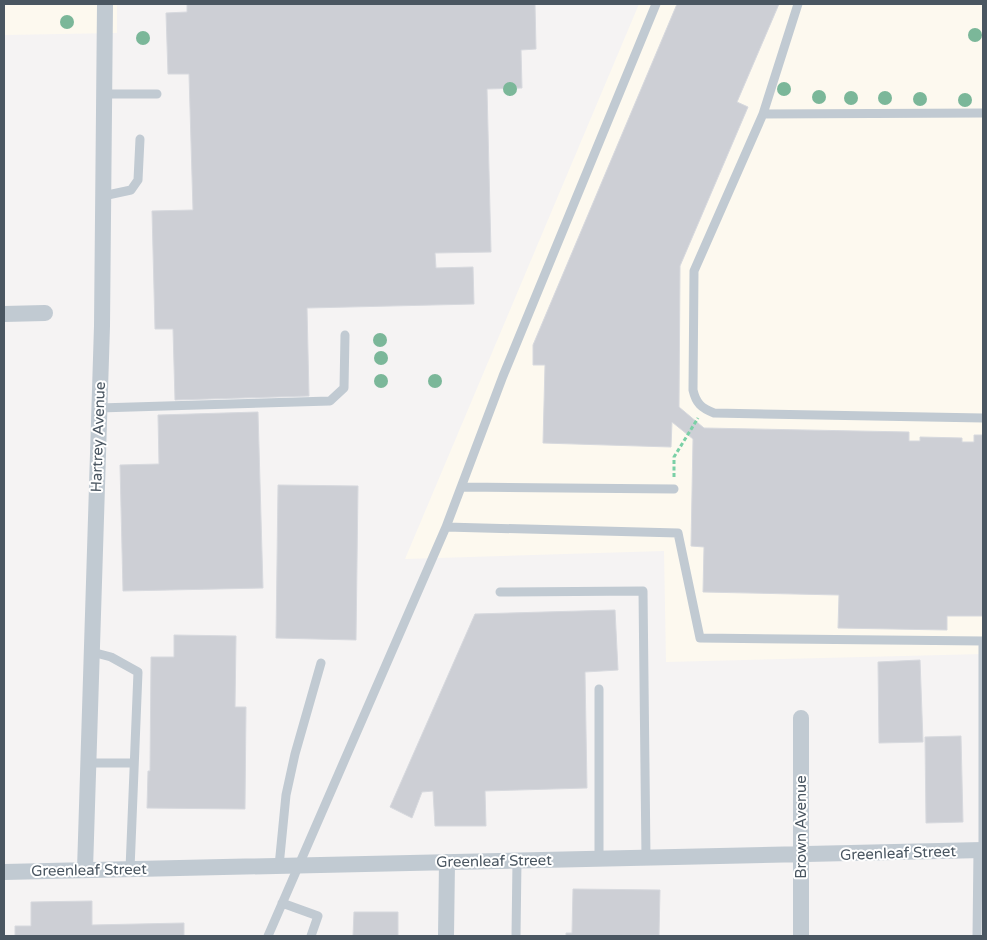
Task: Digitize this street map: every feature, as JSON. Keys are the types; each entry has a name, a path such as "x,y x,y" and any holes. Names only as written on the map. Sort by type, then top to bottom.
{"street":[{"name":"Hartrey Avenue","path":"85,870 99,408 105,4"},
{"path":"4,314 45,313"},
{"name":"Brown Avenue","path":"800,936 802,718"},
{"name":"Greenleaf Street","path":"4,872 981,850"},
{"path":"446,936 448,862"}],"lane":[{"path":"268,936 446,527 503,376 656,4"},
{"path":"798,4 763,114 694,271 692,390 696,401 704,409 714,413 983,418"},
{"path":"104,94 157,94"},
{"path":"763,114 983,113"},
{"path":"103,196 131,190 138,180 140,140"},
{"path":"99,408 330,400 344,388 345,335"},
{"path":"462,487 674,489"},
{"path":"446,527 678,533 700,638 983,641 981,850 977,936"},
{"path":"500,592 642,592 646,858"},
{"path":"92,652 111,657 138,672 130,869"},
{"path":"279,866 286,795 295,754 320,663"},
{"path":"599,689 600,859"},
{"path":"88,763 134,763"},
{"path":"516,861 516,936"},
{"path":"282,903 318,916 311,936"}],"path":[{"path":"674,489 674,457 704,409"}],"shaded area":[{"path":"4,4 117,4 117,33 4,35"},
{"path":"639,4 983,4 983,654 666,662 664,551 405,559"}],"building":[{"path":"187,4 535,4 536,49 521,50 522,88 487,89 491,252 435,253 436,268 473,267 474,304 307,308 309,396 175,400 173,329 155,329 152,211 193,210 189,74 168,74 166,13 187,12"},
{"path":"677,4 779,4 737,102 748,107 680,266 679,407 704,428 909,432 909,441 920,441 920,437 962,438 962,442 974,442 974,435 983,435 983,616 947,616 947,630 838,628 839,595 703,592 704,547 691,546 693,439 672,422 671,447 543,443 545,365 533,365 533,345"},
{"path":"258,412 263,588 123,591 120,465 159,464 158,415"},
{"path":"278,485 358,486 356,640 276,638"},
{"path":"615,610 618,670 585,672 587,788 485,791 486,826 435,826 433,791 422,792 412,818 390,807 475,614"},
{"path":"174,635 236,636 235,707 246,707 245,809 147,808 148,771 150,771 151,657 174,657"},
{"path":"920,660 923,742 879,743 878,662"},
{"path":"961,736 963,822 926,823 925,737"},
{"path":"573,889 660,890 659,935 566,936 566,933 572,933"},
{"path":"92,901 92,925 184,923 184,936 15,936 15,926 31,926 31,902"},
{"path":"354,912 398,912 398,936 353,936"}]}
